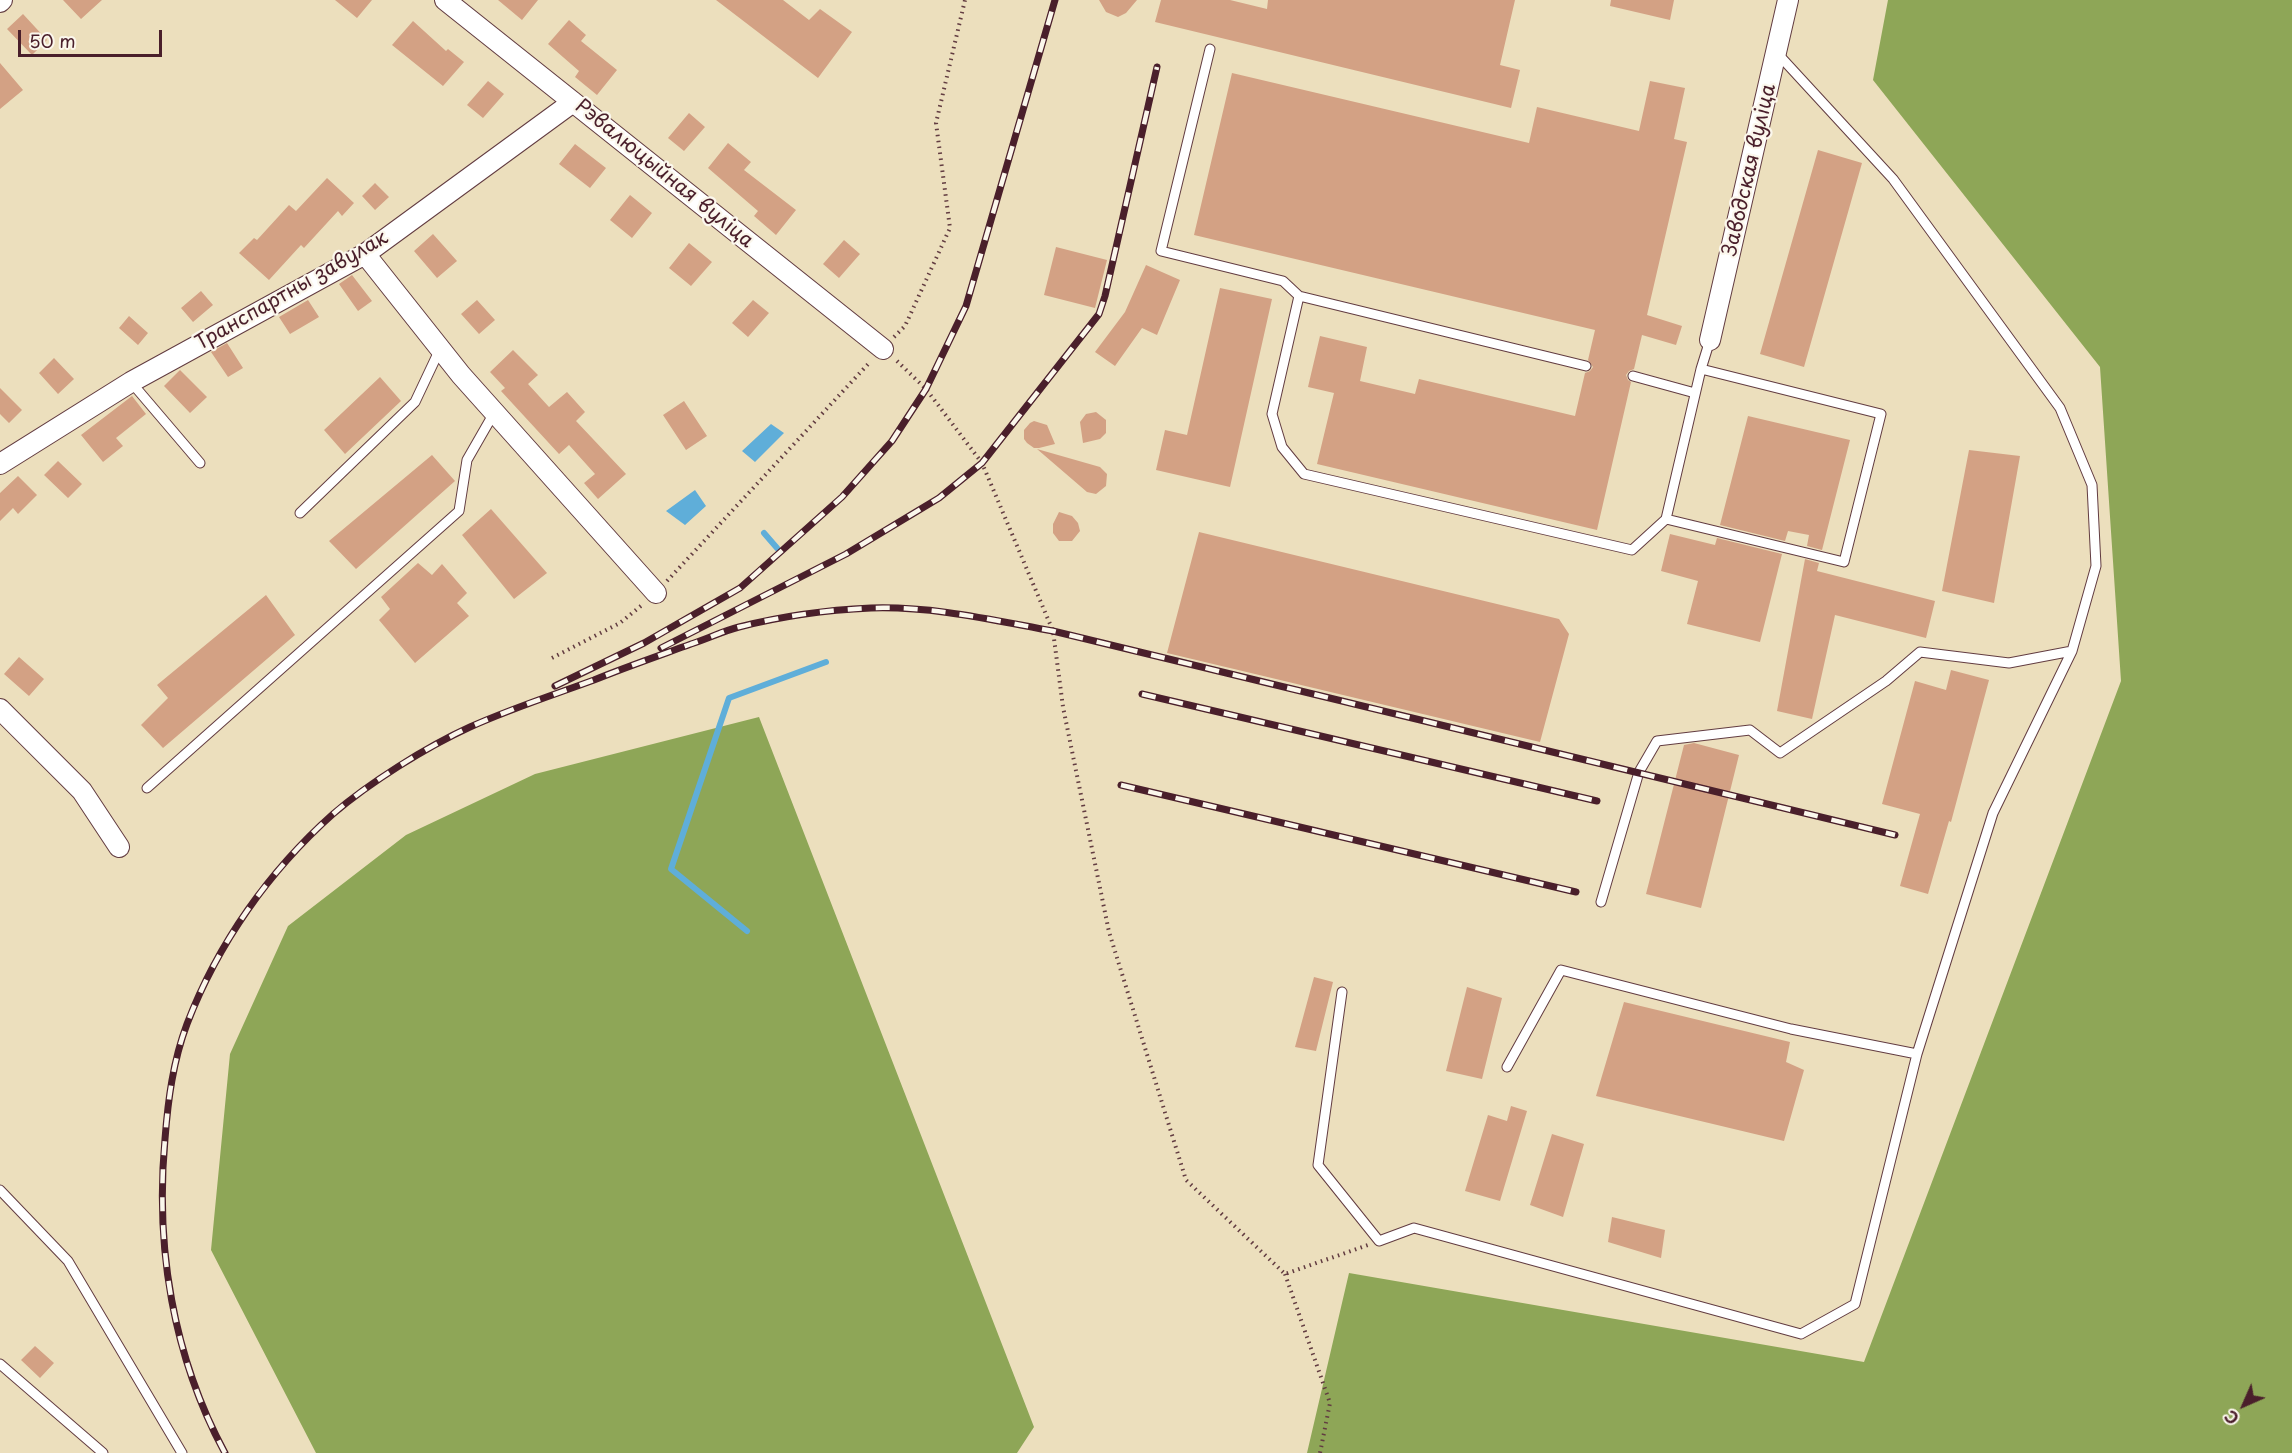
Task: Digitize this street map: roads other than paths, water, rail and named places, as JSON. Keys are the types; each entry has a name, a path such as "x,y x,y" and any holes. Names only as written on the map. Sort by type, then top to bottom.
{"street":[{"name":"Рэвалюцыйная вуліца","path":"445,0 883,349"},
{"name":"Заводская вуліца","path":"1710,340 1778,53 1788,0"},
{"name":"Транспартны завулак","path":"0,464 131,382 365,254 573,102"},
{"path":"365,254 494,413 656,593"},
{"path":"0,709 82,791 119,847"},
{"path":"0,735 17,724"}],"lane":[{"path":"1210,49 1161,251 1283,281 1299,296 1586,366"},
{"path":"1342,992 1318,1165 1379,1241 1414,1228 1801,1334 1855,1304 1917,1054 1993,813 2072,651 2096,566 2092,485 2060,408 1893,179 1778,53"},
{"path":"1299,296 1272,414 1282,447 1304,474 1632,550 1666,519 1695,393 1710,340"},
{"path":"300,513 415,402 440,349"},
{"path":"1666,519 1844,562 1881,414 1701,369"},
{"path":"1633,376 1695,393"},
{"path":"131,382 200,463"},
{"path":"147,788 459,511 467,460 494,413"},
{"path":"1601,902 1639,772 1657,741 1750,730 1780,753 1886,681 1920,652 2009,663 2072,651"},
{"path":"1507,1066 1561,970 1791,1029 1917,1054"},
{"path":"0,1190 68,1261 182,1453"},
{"path":"0,1364 103,1453"}],"water":[{"path":"771,424 784,433 755,462 742,451"},
{"path":"695,490 706,506 685,525 666,511"}],"waterway":[{"path":"764,533 777,548"},
{"path":"747,931 671,869 729,698 826,662"}],"railway":[{"path":"555,686 644,643 740,588 842,497 892,441 926,389 966,306 1055,0"},
{"path":"661,648 846,554 939,498 982,463 1099,314 1157,67"},
{"path":"225,1453 192,1379 172,1300 166,1260 163,1220 166,1124 175,1066 187,1024 214,965 248,910 288,859 333,814 381,778 417,755 470,727 532,702 721,633 755,623 837,610 917,609 1053,631 1895,835"},
{"path":"1142,694 1597,801"},
{"path":"1121,785 1576,892"}]}
